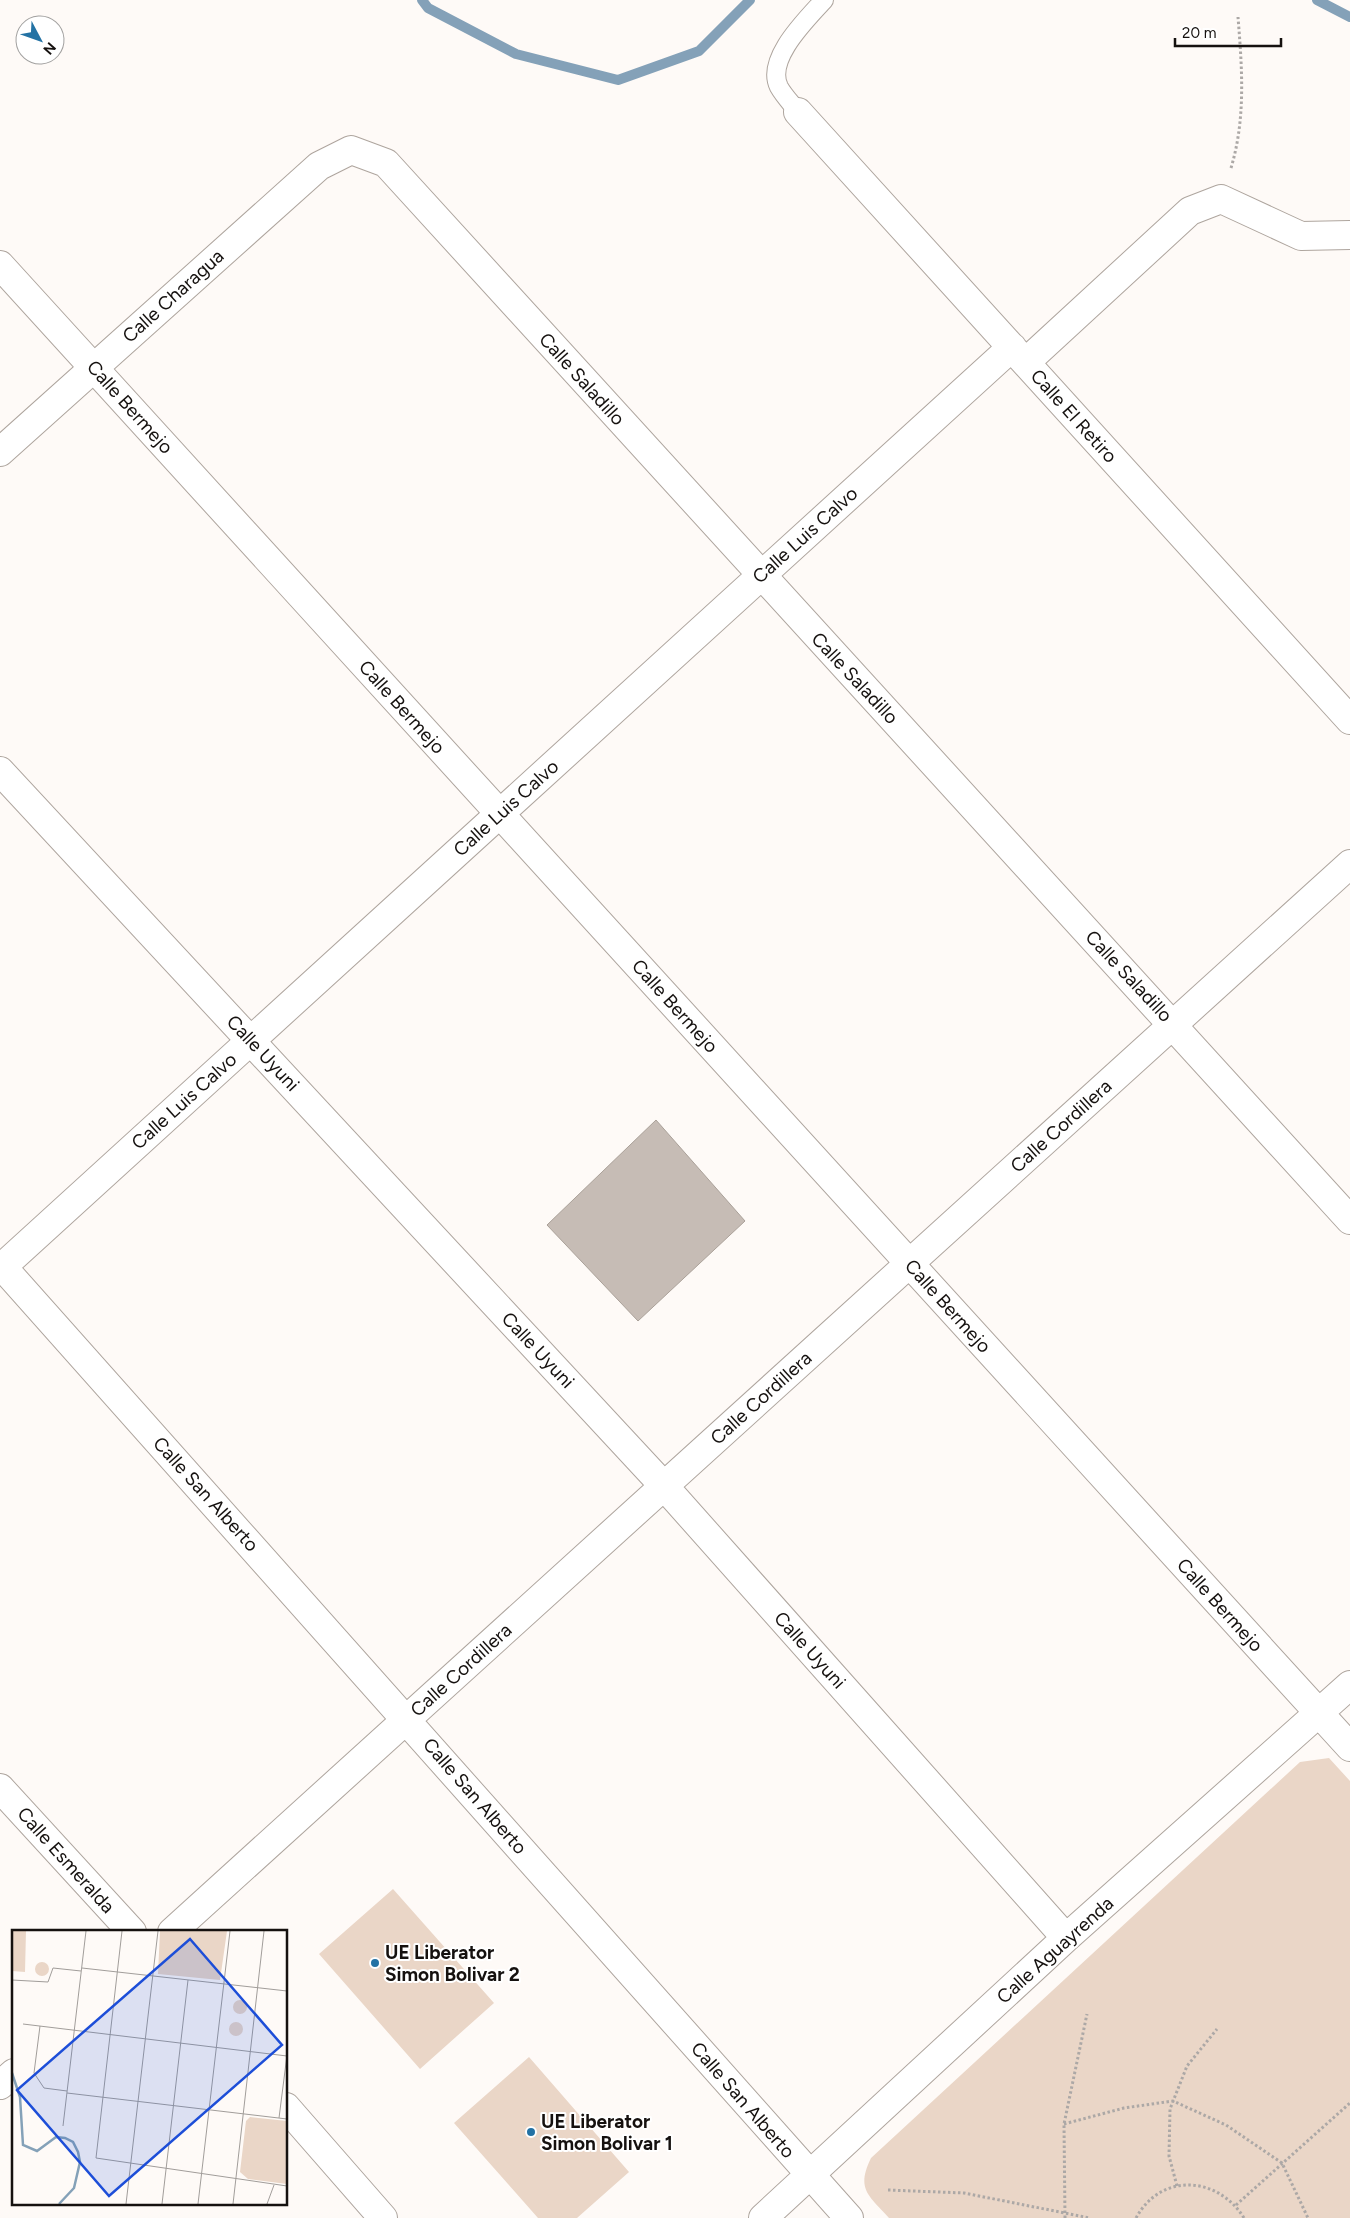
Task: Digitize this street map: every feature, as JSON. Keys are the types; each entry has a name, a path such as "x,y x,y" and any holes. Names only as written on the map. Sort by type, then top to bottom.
{"street":[{"name":"Calle El Retiro","path":"798,112 1350,720"},
{"name":"Calle Charagua","path":"0,452 319,166 351,150"},
{"name":"Calle Saladillo","path":"351,150 386,163 761,576 1174,1024 1350,1220"},
{"path":"1221,200 1301,236 1350,235"},
{"name":"Calle Luis Calvo","path":"1,1267 761,576 1190,211 1221,200"},
{"name":"Calle Bermejo","path":"0,265 1350,1747"},
{"name":"Calle Uyuni","path":"0,771 664,1486 1066,1938"},
{"name":"Calle Cordillera","path":"174,1930 1350,864"},
{"name":"Calle San Alberto","path":"1,1267 407,1719 849,2218"},
{"name":"Calle Aguayrenda","path":"763,2218 1066,1938 1350,1685"},
{"name":"Calle Esmeralda","path":"0,1788 130,1930"},
{"path":"0,2085 12,2075"},
{"path":"288,2109 383,2218"}],"lane":[{"path":"798,112 778,86 776,68 790,39 824,0"}],"path":[{"path":"1221,200 1239,141 1243,77 1238,17"},
{"path":"1065,2218 1064,2124 1087,2014"},
{"path":"1177,2186 1169,2156 1170,2109 1187,2066 1216,2029"},
{"path":"1064,2124 1124,2108 1173,2101 1226,2125 1282,2163 1308,2218"},
{"path":"1236,2205 1350,2103"},
{"path":"1136,2218 1142,2208 1157,2194 1177,2186 1199,2185 1219,2192 1236,2205 1244,2218"},
{"path":"888,2190 964,2193 1090,2218"}],"shaded area":[{"path":"1329,1758 1350,1781 1350,2218 889,2218 866,2191 865,2177 871,2158 1300,1762"},
{"path":"393,1889 494,2003 420,2069 319,1954"},
{"path":"529,2057 629,2172 577,2218 538,2218 454,2123"}],"building":[{"path":"656,1120 745,1221 638,1321 547,1225"}],"waterway":[{"path":"422,0 428,8 516,54 618,80 699,51 750,0"},
{"path":"1317,0 1350,17"}],"place":[{"name":"UE Liberator Simon Bolivar 2","path":"375,1963"},
{"name":"UE Liberator Simon Bolivar 1","path":"531,2132"}]}
